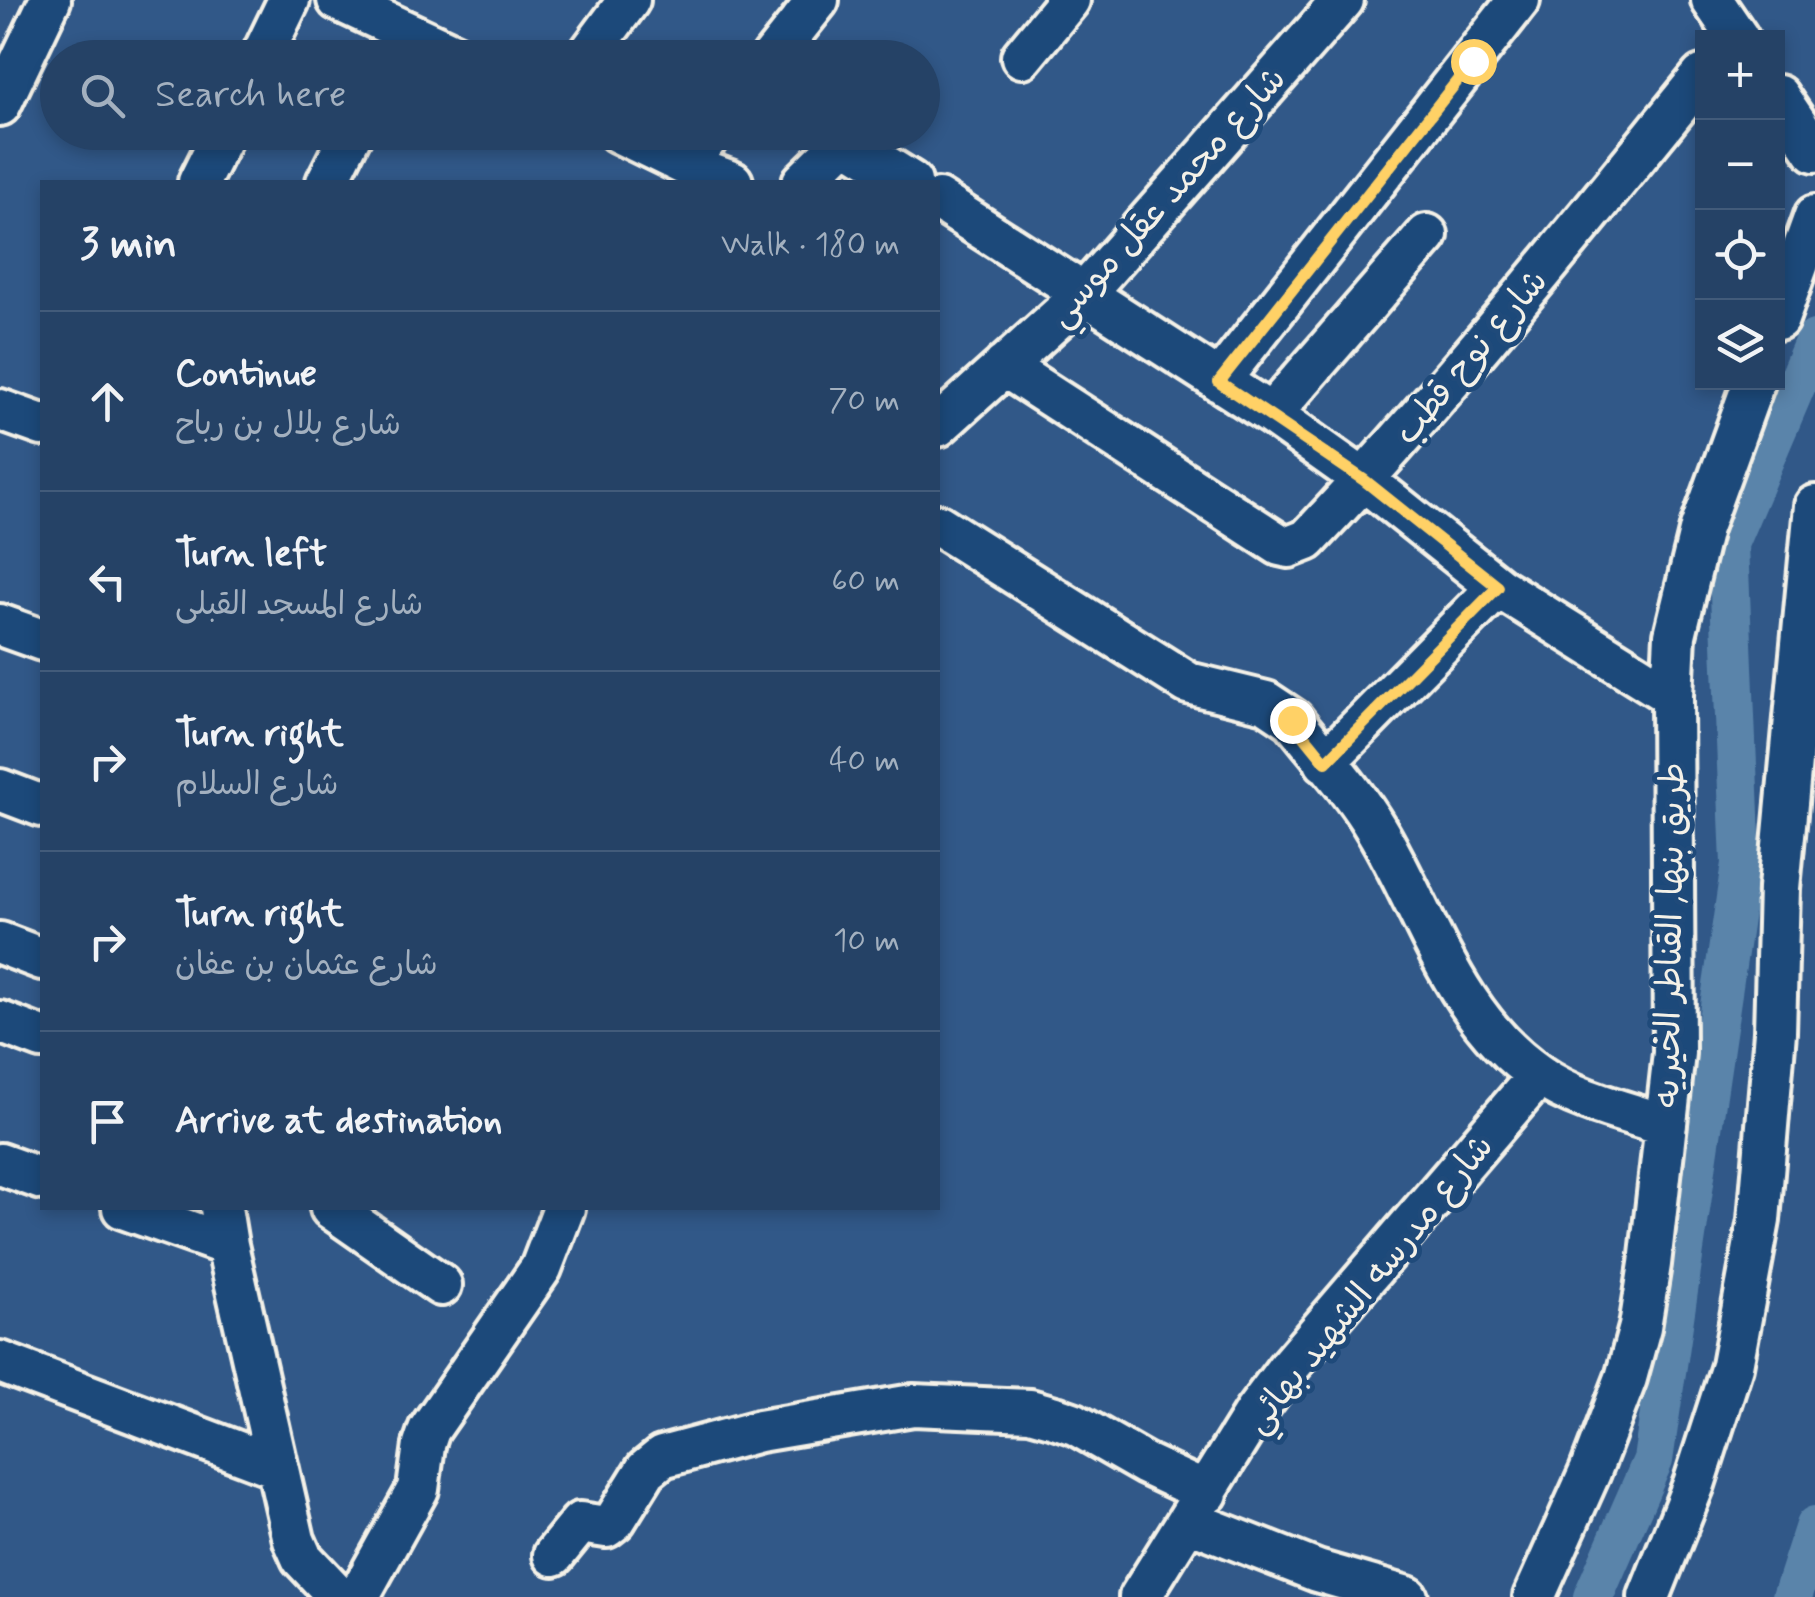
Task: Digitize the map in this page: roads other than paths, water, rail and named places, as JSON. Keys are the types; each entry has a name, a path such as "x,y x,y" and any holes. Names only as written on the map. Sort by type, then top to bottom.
{"street":[{"path":"0,104 50,0"},
{"path":"269,40 289,0"},
{"path":"338,0 423,40"},
{"path":"599,40 629,0"},
{"path":"786,40 818,0"},
{"path":"1022,57 1070,0"},
{"name":"شارع محمد عقل موسي","path":"940,424 1082,296 1343,0"},
{"path":"1219,382 1519,0"},
{"path":"1712,0 1731,30"},
{"name":"شارع نوح قطب","path":"1004,366 1280,545 1288,547 1307,540 1364,480 1695,84"},
{"path":"1785,106 1815,150"},
{"path":"200,180 208,150"},
{"path":"328,180 343,150"},
{"path":"655,150 727,180"},
{"path":"686,165 698,150"},
{"path":"806,180 836,150"},
{"path":"859,150 907,180"},
{"path":"940,201 1271,414 1364,480 1498,587 1672,696"},
{"path":"1785,300 1815,216"},
{"path":"1271,414 1427,234"},
{"name":"طريق بنها, القناطر الخيريه","path":"1534,1597 1590,1472 1626,1378 1640,1328 1674,1053 1675,635 1701,528 1751,390"},
{"path":"0,410 40,425"},
{"path":"1648,1597 1694,1484 1732,1366 1759,1220 1775,1032 1779,888 1815,506"},
{"path":"940,526 1188,684 1279,708 1375,826 1450,973 1510,1052 1539,1075 1582,1097 1666,1124"},
{"path":"1326,762 1498,587"},
{"path":"0,626 40,639"},
{"path":"0,790 40,805"},
{"path":"0,943 40,957"},
{"path":"0,1022 40,1037"},
{"name":"شارع مدرسه الشهيد بهائي","path":"1140,1597 1255,1412 1287,1369 1539,1075"},
{"path":"0,1164 40,1178"},
{"path":"134,1210 224,1226 294,1540 302,1558 338,1597"},
{"path":"334,1210 441,1285"},
{"path":"358,1597 418,1490 430,1430 540,1268 563,1210"},
{"path":"0,1362 277,1467"},
{"path":"554,1555 580,1523 606,1527 614,1520 646,1470 662,1456 758,1431 912,1405 1030,1410 1075,1424 1145,1464 1198,1507 1317,1570 1407,1597"}],"waterway":[{"path":"1593,1597 1653,1460 1741,864 1728,544 1815,340"},
{"path":"1792,1597 1815,1526"}]}
